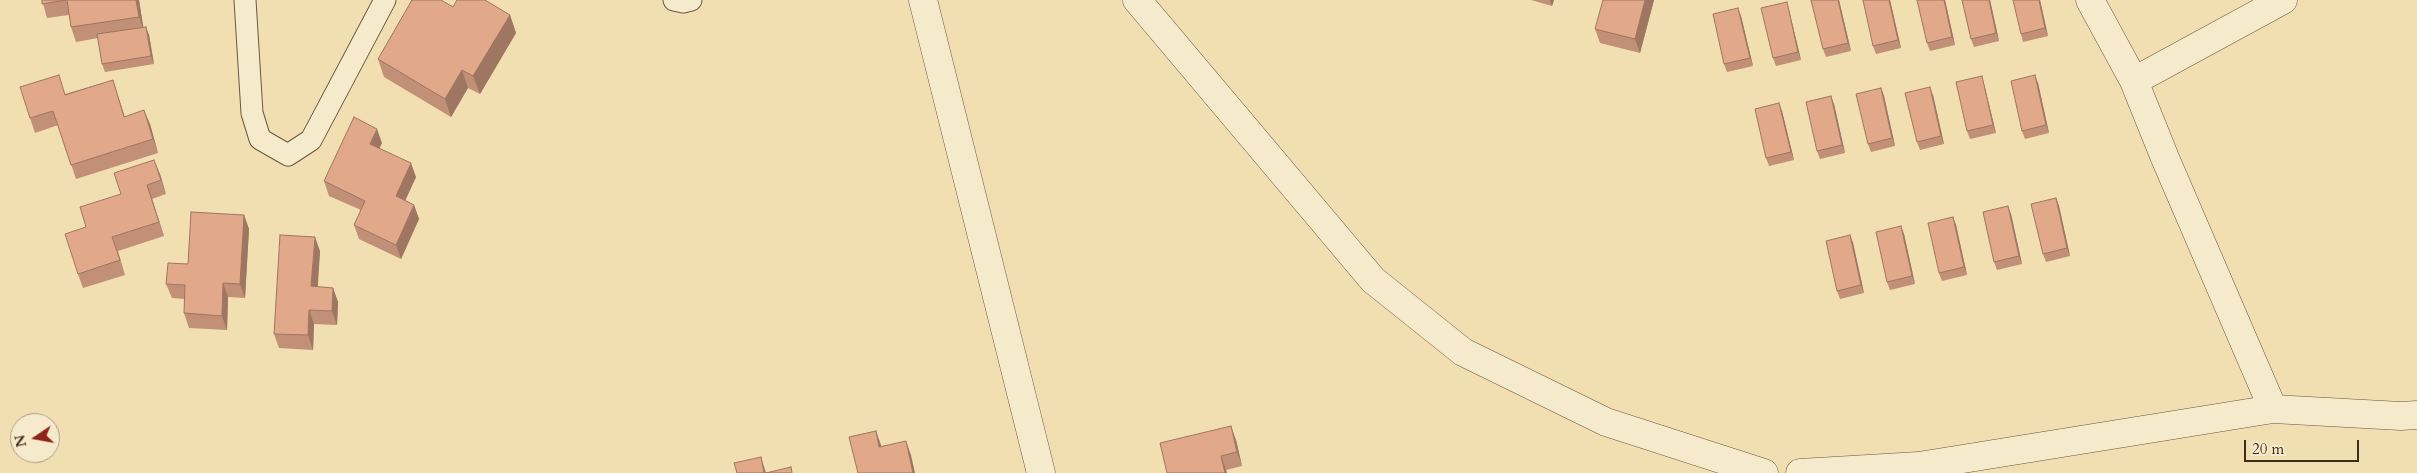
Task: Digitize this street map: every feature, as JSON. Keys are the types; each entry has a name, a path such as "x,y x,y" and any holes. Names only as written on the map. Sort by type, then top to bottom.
{"street":[{"path":"923,0 1041,473"},
{"path":"1137,0 1373,280 1463,352 1606,422 1764,473"},
{"path":"2090,0 2134,81 2165,158 2273,409"},
{"path":"2134,81 2283,0"},
{"path":"1800,473 1919,466 2273,409 2401,416 2417,415"}],"lane":[{"path":"245,0 252,114 260,139 288,155 311,140 385,0"},
{"path":"674,0 683,2 691,0"}],"building":[{"path":"42,0 66,0 42,4"},
{"path":"67,0 136,0 139,17 71,27"},
{"path":"412,0 441,0 453,7 457,0 485,0 510,15 473,76 462,70 445,99 378,59"},
{"path":"1603,0 1645,0 1635,39 1595,29"},
{"path":"1811,0 1838,0 1848,43 1823,49"},
{"path":"1863,0 1889,0 1898,40 1873,46"},
{"path":"1917,0 1944,0 1952,37 1927,43"},
{"path":"1962,0 1989,0 1996,33 1971,39"},
{"path":"2013,0 2039,0 2045,28 2021,34"},
{"path":"1787,2 1798,52 1773,58 1761,8"},
{"path":"1738,8 1750,58 1724,64 1713,14"},
{"path":"146,27 151,56 102,64 97,34"},
{"path":"59,75 65,95 113,80 124,117 144,110 153,139 71,165 53,111 30,118 20,87"},
{"path":"2035,75 2046,125 2022,131 2011,81"},
{"path":"1982,76 1993,125 1967,131 1956,82"},
{"path":"1930,87 1941,136 1917,142 1905,93"},
{"path":"1881,88 1892,138 1868,144 1856,94"},
{"path":"1831,96 1842,145 1817,151 1806,102"},
{"path":"1779,103 1791,152 1766,158 1755,109"},
{"path":"354,117 377,129 370,144 411,163 396,196 414,205 396,245 354,225 365,201 324,181"},
{"path":"154,160 161,180 147,185 159,222 112,237 120,260 78,274 65,234 86,227 80,207 121,194 114,173"},
{"path":"2056,198 2067,248 2043,254 2031,204"},
{"path":"2008,206 2019,256 1994,262 1983,212"},
{"path":"191,212 244,215 240,284 223,283 222,316 184,313 185,285 166,284 168,263 188,264"},
{"path":"1953,217 1964,267 1939,273 1928,223"},
{"path":"1901,226 1912,276 1887,282 1876,232"},
{"path":"280,235 315,237 311,286 333,288 332,311 309,310 308,335 274,334"},
{"path":"1850,235 1861,285 1837,291 1826,241"},
{"path":"1231,426 1237,452 1221,456 1225,473 1167,473 1160,443"},
{"path":"876,431 879,447 906,441 913,473 858,473 849,437"},
{"path":"761,457 764,473 737,473 734,463"},
{"path":"791,467 792,473 766,473"}]}
